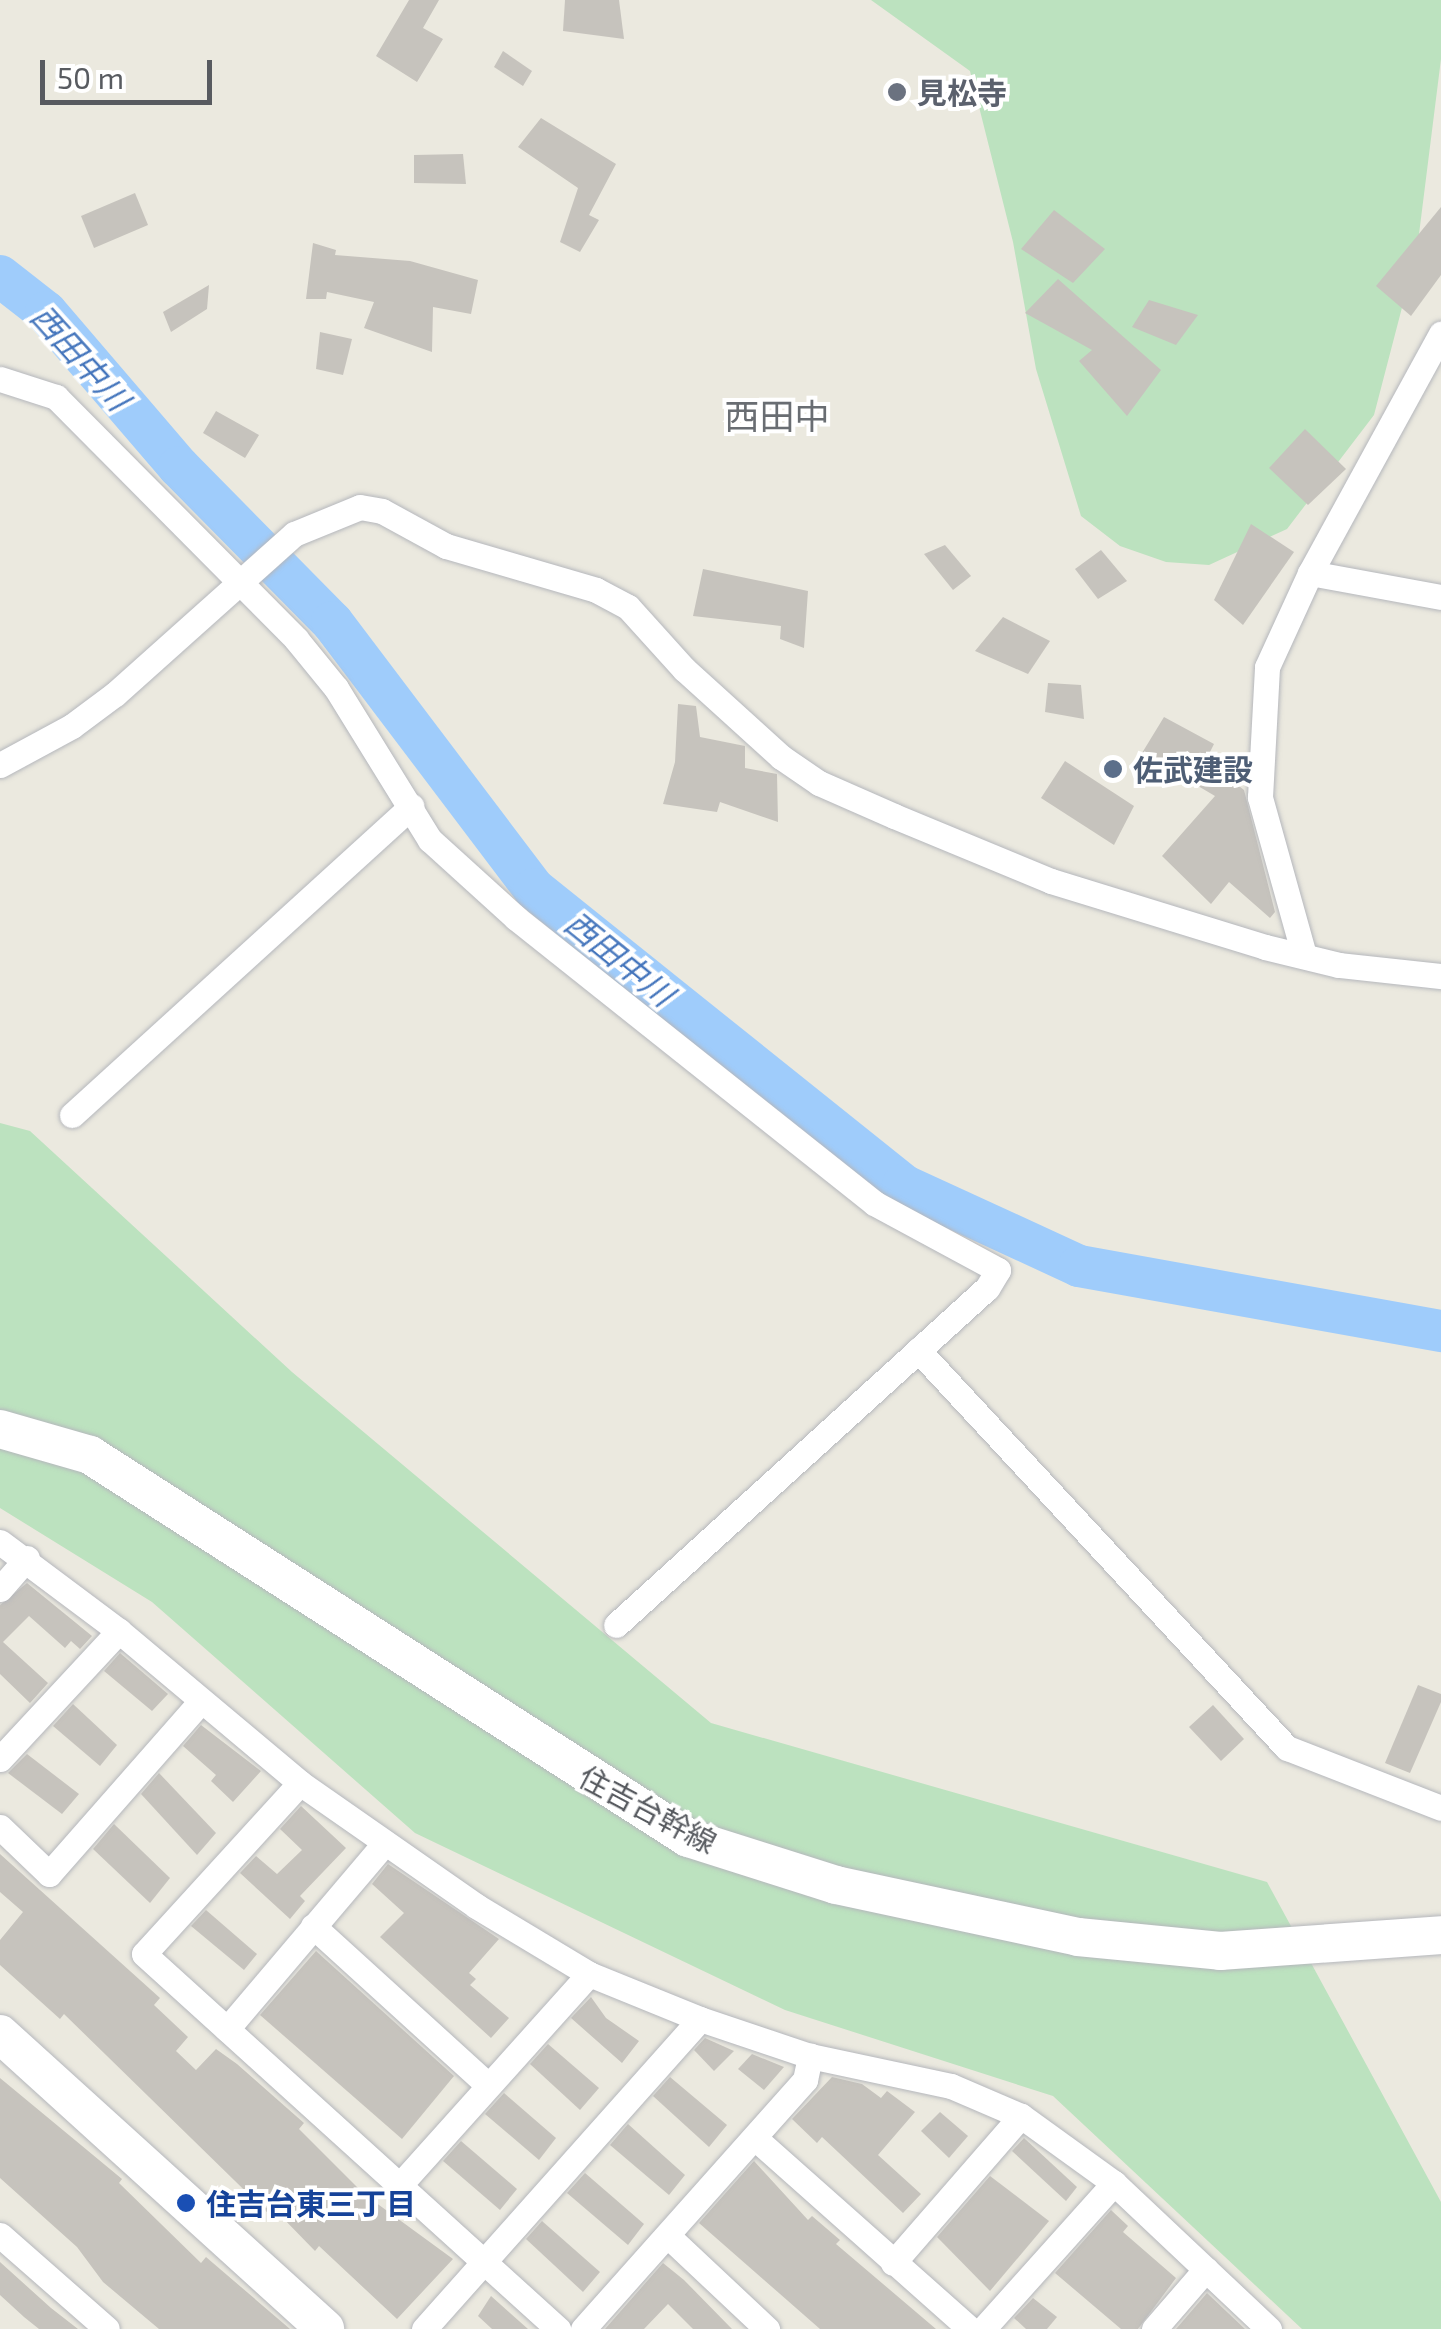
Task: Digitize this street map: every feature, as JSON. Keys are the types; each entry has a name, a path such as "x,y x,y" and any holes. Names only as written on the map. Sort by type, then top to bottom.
{"street":[{"path":"1304,956 1258,772 1266,667 1310,573 1441,334"},
{"path":"0,379 56,397 245,579 336,688 444,853 665,1041 874,1203 998,1270 918,1350 616,1625"},
{"path":"0,766 72,726 294,534 360,507 382,510 446,546 596,590 628,607 684,669 818,783 1051,881 1304,956 1441,976"},
{"path":"1310,573 1441,597"},
{"path":"72,1115 411,806"},
{"path":"918,1350 1287,1748 1440,1806"},
{"name":"住吉台幹線","path":"0,1429 90,1455 605,1790 706,1844 836,1886 1078,1937 1220,1951 1441,1934"},
{"path":"0,1542 27,1558 120,1630 300,1784 589,1974 700,2019 810,2056 908,2074 1021,2116 1114,2183 1269,2329"},
{"path":"0,1589 27,1558"},
{"path":"0,1759 120,1630"},
{"path":"0,1827 49,1874 200,1702"},
{"path":"300,1784 144,1954 558,2329"},
{"path":"227,2029 385,1843"},
{"path":"314,1926 488,2085"},
{"path":"398,2188 589,1974"},
{"path":"424,2329 700,2019"},
{"path":"0,2034 325,2329"},
{"path":"583,2329 756,2139 805,2080 810,2056"},
{"path":"893,2263 1021,2116"},
{"path":"756,2139 970,2329"},
{"path":"984,2329 1114,2183"},
{"path":"0,2234 107,2329"},
{"path":"668,2236 768,2329"},
{"path":"1154,2329 1206,2269"}],"green space":[{"path":"871,0 1441,0 1441,59 1417,250 1374,415 1287,529 1209,565 1166,562 1120,546 1081,516 1036,369 1013,242 970,71"},
{"path":"0,1123 30,1131 292,1372 711,1723 1267,1882 1441,2202 1441,2329 1302,2329 1053,2096 785,2010 415,1833 152,1602 0,1508"}],"building":[{"path":"409,0 439,0 423,28 443,39 417,82 376,56"},
{"path":"565,0 619,0 624,39 563,31"},
{"path":"503,51 532,71 523,86 494,67"},
{"path":"541,118 616,164 589,215 599,220 580,252 560,242 578,188 518,147"},
{"path":"463,154 466,184 414,183 414,155"},
{"path":"135,193 148,225 94,248 81,216"},
{"path":"1441,207 1441,275 1411,316 1376,286"},
{"path":"1054,210 1105,249 1073,283 1021,249"},
{"path":"313,243 336,250 335,255 410,261 478,280 471,314 433,307 432,352 364,328 374,302 327,292 326,299 306,299"},
{"path":"1058,279 1161,370 1127,416 1079,361 1092,350 1025,313"},
{"path":"209,285 207,309 171,332 163,312"},
{"path":"1149,300 1198,315 1176,345 1132,327"},
{"path":"320,332 352,339 343,375 316,369"},
{"path":"216,411 259,435 245,458 203,433"},
{"path":"1305,429 1346,469 1308,505 1269,468"},
{"path":"1251,524 1294,552 1243,625 1214,600"},
{"path":"945,545 971,576 953,590 924,554"},
{"path":"1101,550 1127,581 1098,599 1075,569"},
{"path":"703,569 808,591 804,648 780,639 781,626 693,616"},
{"path":"1003,617 1050,641 1028,674 975,651"},
{"path":"1048,683 1081,685 1084,719 1045,712"},
{"path":"678,704 696,706 700,737 745,746 745,768 777,774 778,822 720,802 717,812 663,804 675,762"},
{"path":"1164,717 1214,744 1206,760 1244,790 1275,912 1270,918 1229,882 1211,904 1162,856 1215,796 1142,753"},
{"path":"1065,761 1134,806 1114,845 1041,798"},
{"path":"27,1583 92,1636 80,1649 71,1641 65,1648 29,1616 3,1642 48,1683 30,1703 0,1674 0,1605"},
{"path":"120,1653 168,1694 152,1711 104,1671"},
{"path":"1418,1685 1441,1694 1441,1702 1410,1773 1385,1763"},
{"path":"73,1704 117,1745 100,1766 53,1726"},
{"path":"1213,1705 1244,1739 1221,1761 1189,1727"},
{"path":"201,1725 261,1771 233,1802 211,1781 216,1775 183,1746"},
{"path":"27,1754 79,1794 62,1814 8,1773"},
{"path":"159,1773 216,1833 197,1855 141,1794"},
{"path":"301,1806 346,1848 300,1896 305,1901 290,1919 240,1873 256,1856 277,1874 302,1850 280,1829"},
{"path":"114,1824 170,1878 150,1903 93,1849"},
{"path":"0,1854 160,1998 154,2005 188,2037 176,2051 196,2070 216,2049 237,2064 304,2123 299,2129 364,2194 453,2259 397,2319 319,2246 315,2251 279,2214 274,2219 64,2014 60,2019 0,1965 0,1940 23,1912 0,1892"},
{"path":"388,1864 499,1939 469,1973 476,1979 470,1985 509,2018 491,2038 380,1937 404,1913 372,1884"},
{"path":"206,1910 257,1954 244,1970 191,1926"},
{"path":"316,1951 454,2076 402,2139 260,2015"},
{"path":"591,1997 606,2018 639,2041 622,2063 571,2018"},
{"path":"705,2038 734,2051 714,2071 694,2050"},
{"path":"548,2044 599,2088 580,2110 530,2064"},
{"path":"752,2054 784,2067 764,2090 738,2069"},
{"path":"670,2077 727,2125 709,2147 653,2096"},
{"path":"832,2077 862,2084 881,2098 887,2091 915,2112 878,2155 921,2194 903,2213 822,2137 817,2143 792,2119"},
{"path":"0,2078 122,2179 119,2183 201,2263 206,2257 290,2329 159,2329 103,2282 77,2247 0,2178"},
{"path":"504,2093 556,2138 539,2160 485,2114"},
{"path":"940,2112 968,2136 949,2158 921,2131"},
{"path":"628,2124 685,2175 669,2195 610,2145"},
{"path":"1024,2138 1077,2187 1066,2201 1012,2151"},
{"path":"461,2141 517,2189 500,2210 443,2161"},
{"path":"754,2161 808,2220 812,2216 840,2240 836,2244 936,2329 820,2329 699,2223"},
{"path":"585,2173 644,2224 628,2245 567,2193"},
{"path":"990,2176 1049,2221 990,2291 937,2237"},
{"path":"1111,2210 1128,2226 1123,2232 1176,2278 1138,2329 1121,2329 1055,2273"},
{"path":"542,2221 600,2272 583,2292 526,2239"},
{"path":"0,2262 78,2329 39,2329 24,2317 0,2295"},
{"path":"663,2263 732,2329 693,2329 668,2304 644,2329 605,2329"},
{"path":"1207,2293 1245,2329 1176,2329"},
{"path":"491,2296 528,2329 492,2329 478,2316"},
{"path":"1033,2298 1057,2317 1047,2329 1026,2329 1014,2318"}],"waterway":[{"name":"西田中川","path":"0,276 46,312 179,467 332,622 534,889 903,1185 1079,1266 1441,1331"}],"place":[{"name":"見松寺","path":"897,92"},
{"name":"佐武建設","path":"1113,769"},
{"name":"住吉台東三丁目","path":"186,2203"}],"district":[{"name":"西田中","path":"777,415"}]}
